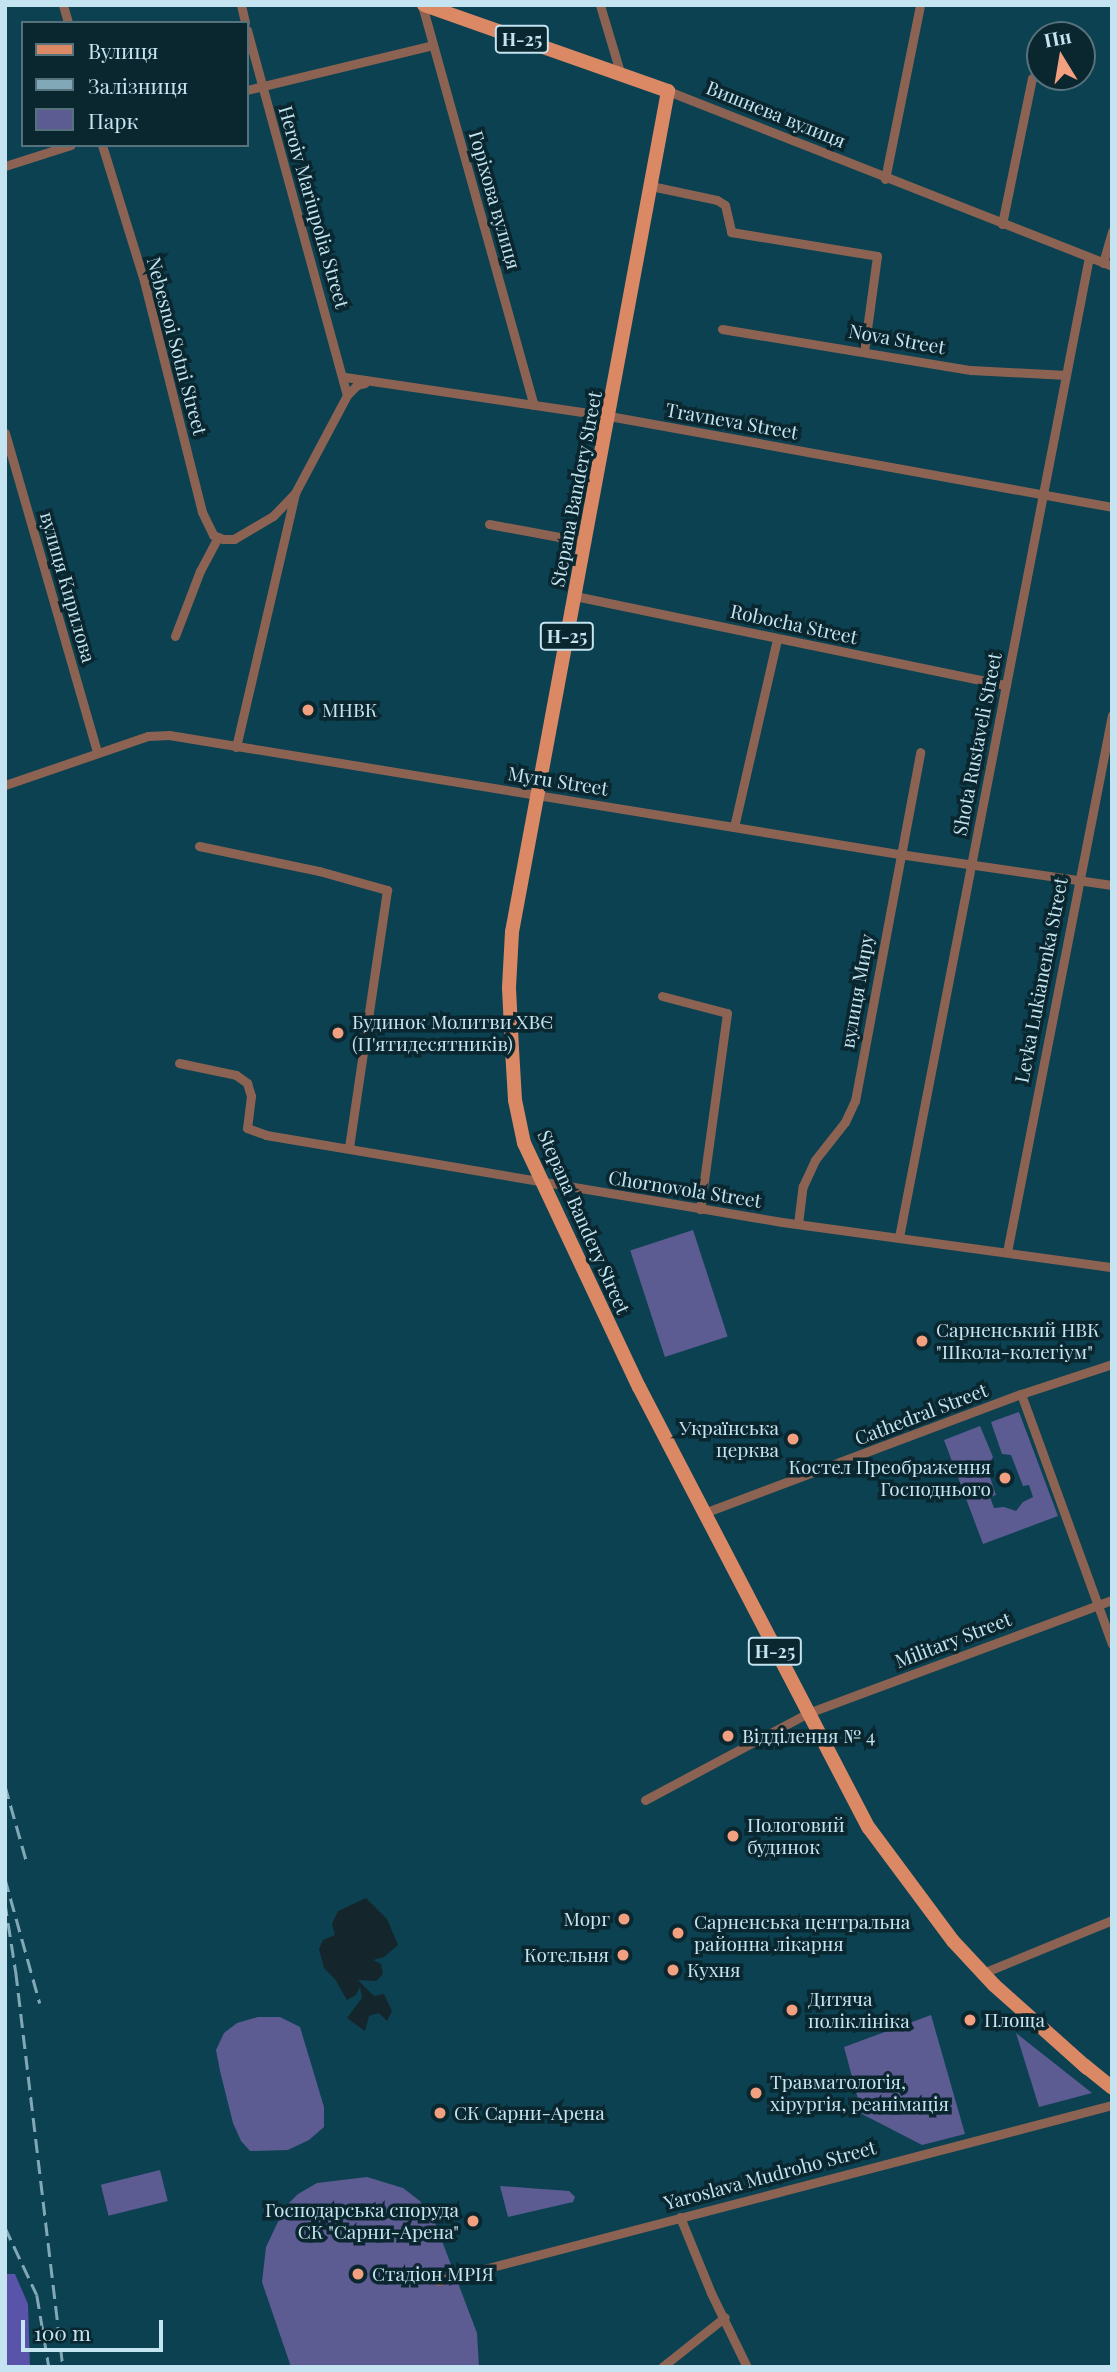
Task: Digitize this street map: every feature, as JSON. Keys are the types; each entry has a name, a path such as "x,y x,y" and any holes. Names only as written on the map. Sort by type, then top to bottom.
{"main road":[{"name":"Вишнева вулиця","path":"423,5 668,91"},
{"name":"Stepana Bandery Street","path":"668,91 512,932 509,988 515,1100 524,1143 704,1513 869,1828 953,1941 983,1973 1112,2088"}],"street":[{"name":"Горіхова вулиця","path":"423,5 534,405"},
{"path":"600,5 620,72"},
{"path":"885,179 920,5"},
{"name":"Heroiv Mariupolia Street","path":"248,34 348,395"},
{"path":"248,90 433,45"},
{"name":"Вишнева вулиця","path":"668,91 885,179 1107,264"},
{"path":"1002,224 1029,91"},
{"path":"5,166 65,147"},
{"name":"Nebesnoi Sotni Street","path":"103,147 144,281 202,512 213,535 218,537"},
{"path":"651,186 717,200 725,205 731,232 877,257 863,351"},
{"path":"1107,264 1112,231"},
{"name":"Shota Rustaveli Street","path":"899,1237 1089,257"},
{"name":"Nova Street","path":"722,329 971,370 1066,375"},
{"name":"Travneva Street","path":"345,377 370,382 423,386 609,416 1112,507"},
{"path":"175,636 200,571 218,537 234,539 274,515 295,493 348,395 357,385 370,382"},
{"name":"вулиця Кирилова","path":"5,433 97,752"},
{"path":"236,747 295,493"},
{"path":"274,515 288,526"},
{"path":"489,524 586,542"},
{"name":"Robocha Street","path":"575,597 1006,685"},
{"path":"734,827 777,639"},
{"name":"Levka Lukianenka Street","path":"1007,1252 1112,715"},
{"name":"Myru Street","path":"5,785 148,736 169,735 899,854 1112,885"},
{"name":"вулиця Миру","path":"799,1224 807,1177 815,1160 845,1122 855,1101 920,752"},
{"path":"199,846 319,871 387,890 349,1148"},
{"path":"662,996 727,1013 700,1209"},
{"name":"Chornovola Street","path":"179,1063 236,1076 247,1083 251,1096 247,1128 256,1132 541,1180 590,1192 799,1224 1112,1266"},
{"name":"Cathedral Street","path":"704,1513 1021,1394 1112,1364"},
{"path":"1021,1394 1112,1644"},
{"name":"Military Street","path":"645,1800 808,1713 1112,1600"},
{"path":"983,1973 1112,1920"},
{"name":"Yaroslava Mudroho Street","path":"438,2281 1112,2105"},
{"path":"680,2217 747,2367"},
{"path":"662,2367 724,2317"}],"green space":[{"path":"693,1230 728,1337 665,1357 630,1250"},
{"path":"1019,1412 1058,1516 983,1544 944,1440 980,1426 993,1457 987,1468 996,1495 990,1497 994,1508 1004,1507 1016,1511 1023,1502 1033,1497 1029,1485 1023,1486 1011,1455 1002,1454 991,1422"},
{"path":"931,2015 965,2134 922,2145 862,2114 844,2047"},
{"path":"258,2017 280,2017 300,2027 324,2107 324,2127 309,2140 288,2150 250,2151 241,2141 233,2123 220,2071 216,2050 224,2033 237,2023"},
{"path":"1016,2033 1092,2093 1039,2107"},
{"path":"160,2170 168,2201 109,2216 101,2185"},
{"name":"Стадіон МРІЯ","path":"367,2177 403,2188 420,2201 434,2220 477,2333 479,2367 291,2367 262,2282 266,2247 285,2207 298,2194 317,2183"},
{"path":"500,2186 569,2191 575,2197 573,2202 508,2217"}],"shaded area":[{"path":"5,2274 15,2274 28,2304 30,2367 5,2367"}],"water":[{"path":"366,1898 387,1919 398,1945 384,1957 373,1960 381,1964 383,1974 376,1981 358,1980 374,1996 384,1994 392,2011 387,2021 379,2013 369,2016 365,2031 347,2018 362,1998 360,1987 356,1995 347,2000 335,1979 324,1968 319,1949 323,1940 335,1935 332,1924 338,1911"}],"railway":[{"path":"5,1785 27,1863"},
{"path":"5,1878 40,2003"},
{"path":"5,1902 16,1972 63,2367"},
{"path":"5,2227 37,2295 49,2367"}],"place":[{"name":"МНВК","path":"308,710"},
{"name":"Будинок Молитви ХВЄ (П'ятидесятників)","path":"338,1033"},
{"name":"Сарненський НВК \"Школа-колегіум\"","path":"922,1341"},
{"name":"Українська церква","path":"793,1439"},
{"name":"Костел Преображення Господнього","path":"1005,1478"},
{"name":"Відділення № 4","path":"728,1736"},
{"name":"Пологовий будинок","path":"733,1836"},
{"name":"Морг","path":"624,1919"},
{"name":"Сарненська центральна районна лікарня","path":"678,1933"},
{"name":"Котельня","path":"623,1955"},
{"name":"Кухня","path":"673,1970"},
{"name":"Дитяча поліклініка","path":"792,2010"},
{"name":"Площа","path":"970,2020"},
{"name":"Травматологія, хірургія, реанімація","path":"756,2093"},
{"name":"СК Сарни-Арена","path":"440,2113"},
{"name":"Господарська споруда СК \"Сарни-Арена\"","path":"473,2221"},
{"name":"Стадіон МРІЯ","path":"358,2274"}]}
